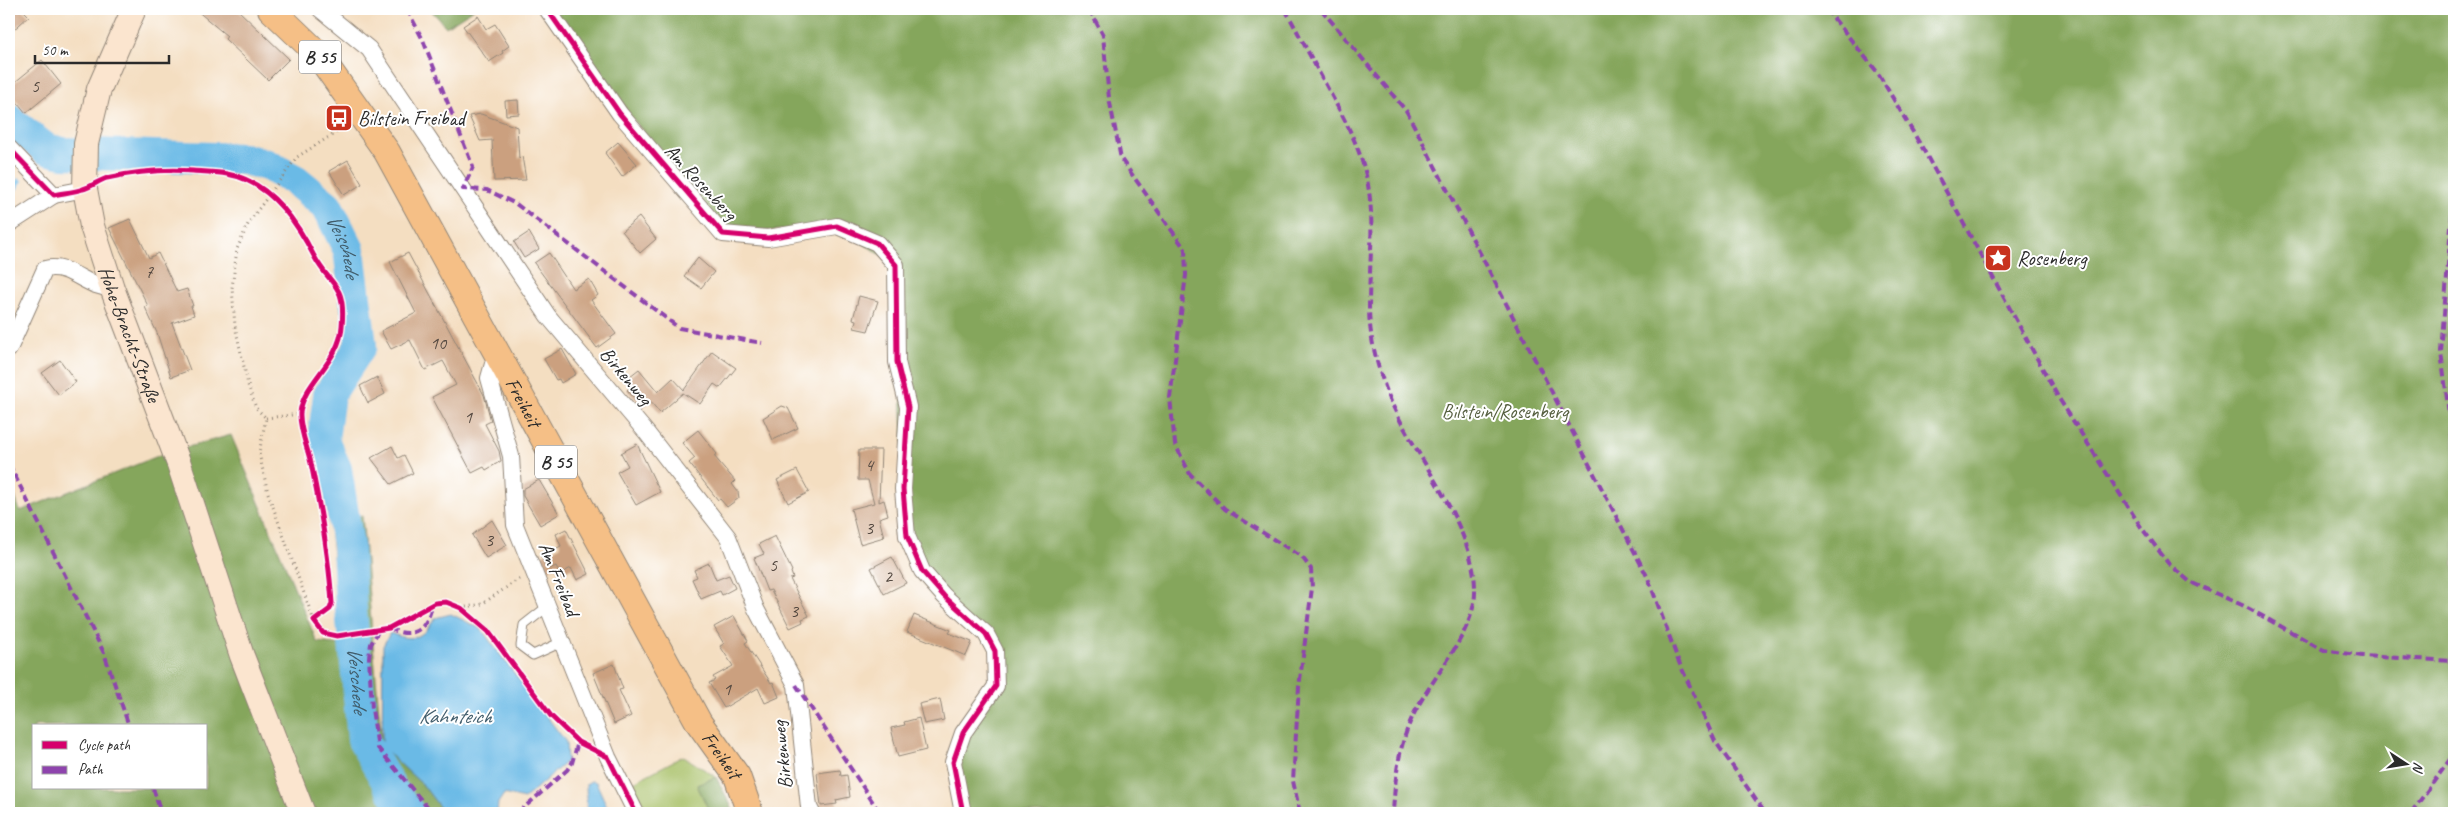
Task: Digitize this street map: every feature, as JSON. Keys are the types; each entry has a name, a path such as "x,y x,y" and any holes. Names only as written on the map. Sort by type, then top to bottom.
{"main road":[{"name":"Hohe-Bracht-Straße","path":"134,9 99,89 86,144 85,183 92,226 112,288 179,464 242,656 303,813"},
{"name":"Freiheit","path":"271,9 317,53 387,152 497,350 595,536 699,723 737,776 750,813"}],"street":[{"name":"Birkenweg","path":"320,9 369,49 548,316 646,432 728,536 756,608 796,685 809,807 812,813"},
{"name":"Am Rosenberg","path":"547,9 620,114 724,234 768,238 837,226 877,243 896,265 897,362 908,407 903,489 907,536 922,571 944,596 986,634 994,651 996,686 963,733 953,762 963,813"},
{"path":"9,148 54,195"},
{"path":"9,224 54,195 85,183"},
{"path":"10,349 44,269 59,268 70,271 93,284 103,288 112,288"},
{"name":"Am Freibad","path":"497,350 489,378 512,456 515,525 608,757 636,813"}],"lane":[{"path":"548,607 524,625 521,646 534,655 562,642"}],"path":[{"path":"266,418 256,408 248,385 235,326 232,288 237,249 249,222 297,157 346,126 359,112"},
{"path":"266,418 300,414"},
{"path":"266,418 260,453 268,493 314,621"},
{"path":"461,608 482,604 533,570"}],"green space":[{"path":"430,9 474,9 446,27"},
{"name":"Bilstein/Rosenberg","path":"547,9 2454,9 2454,813 963,813 953,762 996,686 995,651 944,596 907,536 896,265 837,226 723,234"},
{"path":"231,435 317,642 343,645 329,519 362,516 382,747 423,785 444,813 9,813 9,479 20,511 163,454"},
{"path":"683,756 716,777 697,785 710,813 646,813 632,783"},
{"path":"716,777 735,813 710,813 697,785"}],"water":[{"name":"Kahnteich","path":"451,614 481,629 566,742 567,761 524,799 504,794 498,803 497,813 444,813 423,785 382,747 383,646 390,633 411,638 416,637 426,630 435,618"},
{"path":"591,781 596,782 610,813 587,813 586,784"}],"building":[{"path":"9,9 22,9 29,16 9,34"},
{"path":"195,9 237,9 289,59 268,80 225,39 227,36"},
{"path":"478,16 486,29 495,24 509,46 502,51 503,53 489,62 463,26"},
{"path":"42,60 61,84 26,113 9,92 9,87"},
{"path":"518,100 519,114 506,115 505,101"},
{"path":"481,114 517,127 519,159 522,156 526,180 494,181 492,140 480,141 469,116"},
{"path":"618,142 637,164 622,177 605,153"},
{"path":"348,160 362,184 344,195 329,171"},
{"path":"639,217 656,239 640,253 622,231"},
{"path":"130,219 149,258 158,253 177,292 187,289 193,306 191,306 194,315 172,323 190,370 171,377 157,333 145,307 148,306 109,228"},
{"path":"529,232 539,249 524,258 514,242"},
{"path":"408,253 484,395 491,421 485,424 499,451 501,461 486,470 484,467 472,473 432,397 456,385 443,361 425,370 410,340 391,349 381,331 416,313 390,262"},
{"path":"549,253 573,289 589,279 598,295 591,300 616,334 597,348 534,263"},
{"path":"698,258 714,272 701,288 684,276"},
{"path":"859,296 878,301 868,331 854,328 856,320 853,319"},
{"path":"562,349 576,374 561,383 559,379 556,380 544,359"},
{"path":"712,351 736,368 720,388 714,384 700,404 683,393 660,413 650,401 643,408 627,390 631,387 625,380 639,369 658,392 673,378 684,390"},
{"path":"60,360 76,382 59,395 42,373"},
{"path":"377,377 385,394 368,403 360,386"},
{"path":"782,406 788,408 798,428 773,440 763,418"},
{"path":"698,430 717,454 714,456 735,481 732,484 738,492 739,498 727,507 720,499 718,500 689,463 695,458 682,443"},
{"path":"637,444 660,492 636,505 617,472 628,466 621,453"},
{"path":"392,446 398,458 404,455 413,473 391,484 371,458"},
{"path":"859,450 881,450 879,502 884,500 888,515 879,518 884,537 860,544 851,509 874,503 868,480 858,480"},
{"path":"797,470 809,492 788,503 777,480"},
{"path":"539,480 559,514 540,525 523,496 523,489"},
{"path":"492,520 507,545 486,558 472,535"},
{"path":"566,529 589,574 577,580 571,568 560,574 556,566 548,570 541,556 561,546 556,534"},
{"path":"775,536 792,571 793,578 790,579 809,616 802,619 803,622 790,628 771,590 767,591 754,558 764,554 759,544"},
{"path":"892,557 906,583 884,594 871,568"},
{"path":"709,563 716,580 729,575 735,588 722,595 720,591 701,599 692,579 697,577 694,570"},
{"path":"914,615 951,630 949,633 972,642 966,656 907,632"},
{"path":"734,616 748,641 745,643 771,683 773,682 779,697 765,703 758,688 724,708 709,683 715,680 713,677 733,666 720,646 724,644 714,627"},
{"path":"614,664 623,689 619,690 631,716 614,724 593,673"},
{"path":"940,699 944,720 924,724 919,704"},
{"path":"919,718 926,750 898,757 891,728 905,725 904,722"},
{"path":"840,770 841,776 847,775 850,797 836,800 837,804 821,806 817,773"}],"waterway":[{"name":"Veischede","path":"9,120 46,149 63,153 244,159 267,165 295,180 327,206 349,250 361,345 329,395 323,440 336,469 348,545 351,609 363,740 392,790 409,813"},
{"path":"9,198 19,181"}],"marked path":[{"path":"407,9 423,40 473,167 463,189 487,190 516,204 679,328 762,343"},
{"path":"1089,9 1103,35 1109,98 1121,159 1185,249 1186,275 1170,398 1175,444 1190,474 1225,509 1302,557 1311,569 1312,588 1299,687 1293,781 1300,813"},
{"path":"1285,9 1345,122 1365,171 1371,215 1369,319 1373,344 1383,381 1403,425 1456,520 1473,569 1475,593 1468,623 1461,638 1417,708 1406,733 1399,759 1393,813"},
{"path":"1321,9 1407,112 1648,578 1678,660 1715,741 1765,813"},
{"path":"1826,9 1878,73 1923,149 2058,397 2141,527 2168,563 2190,582 2242,605 2324,650 2362,656 2454,661"},
{"path":"2454,189 2441,352 2454,453"},
{"path":"9,464 104,653 128,724"},
{"path":"389,628 405,633 412,633 418,630 427,621 432,605"},
{"path":"379,630 371,644 369,657 372,709 378,748 432,813"},
{"path":"796,685 880,813"},
{"path":"518,813 567,770 572,763 578,742"},
{"path":"2411,813 2454,754"},
{"path":"154,790 161,813"}],"cycle path":[{"path":"547,9 620,114 723,234 768,238 837,226 877,243 896,265 897,362 908,407 903,489 907,536 922,571 944,596 986,634 995,651 996,686 963,733 953,762 963,813"},
{"path":"9,148 54,195 83,189 104,179 117,176 183,170 223,173 242,178 269,194 280,205 299,230 320,266 336,286 342,301 343,312 340,339 329,361 308,391 300,413 301,426 311,461 321,518 332,603 330,609 314,621 323,633 337,636 389,628 435,603 446,602 461,608 488,631 551,716 578,742 608,757 636,813"}],"place":[{"name":"Bilstein Freibad","path":"339,118"},
{"name":"Rosenberg","path":"1998,258"}]}
